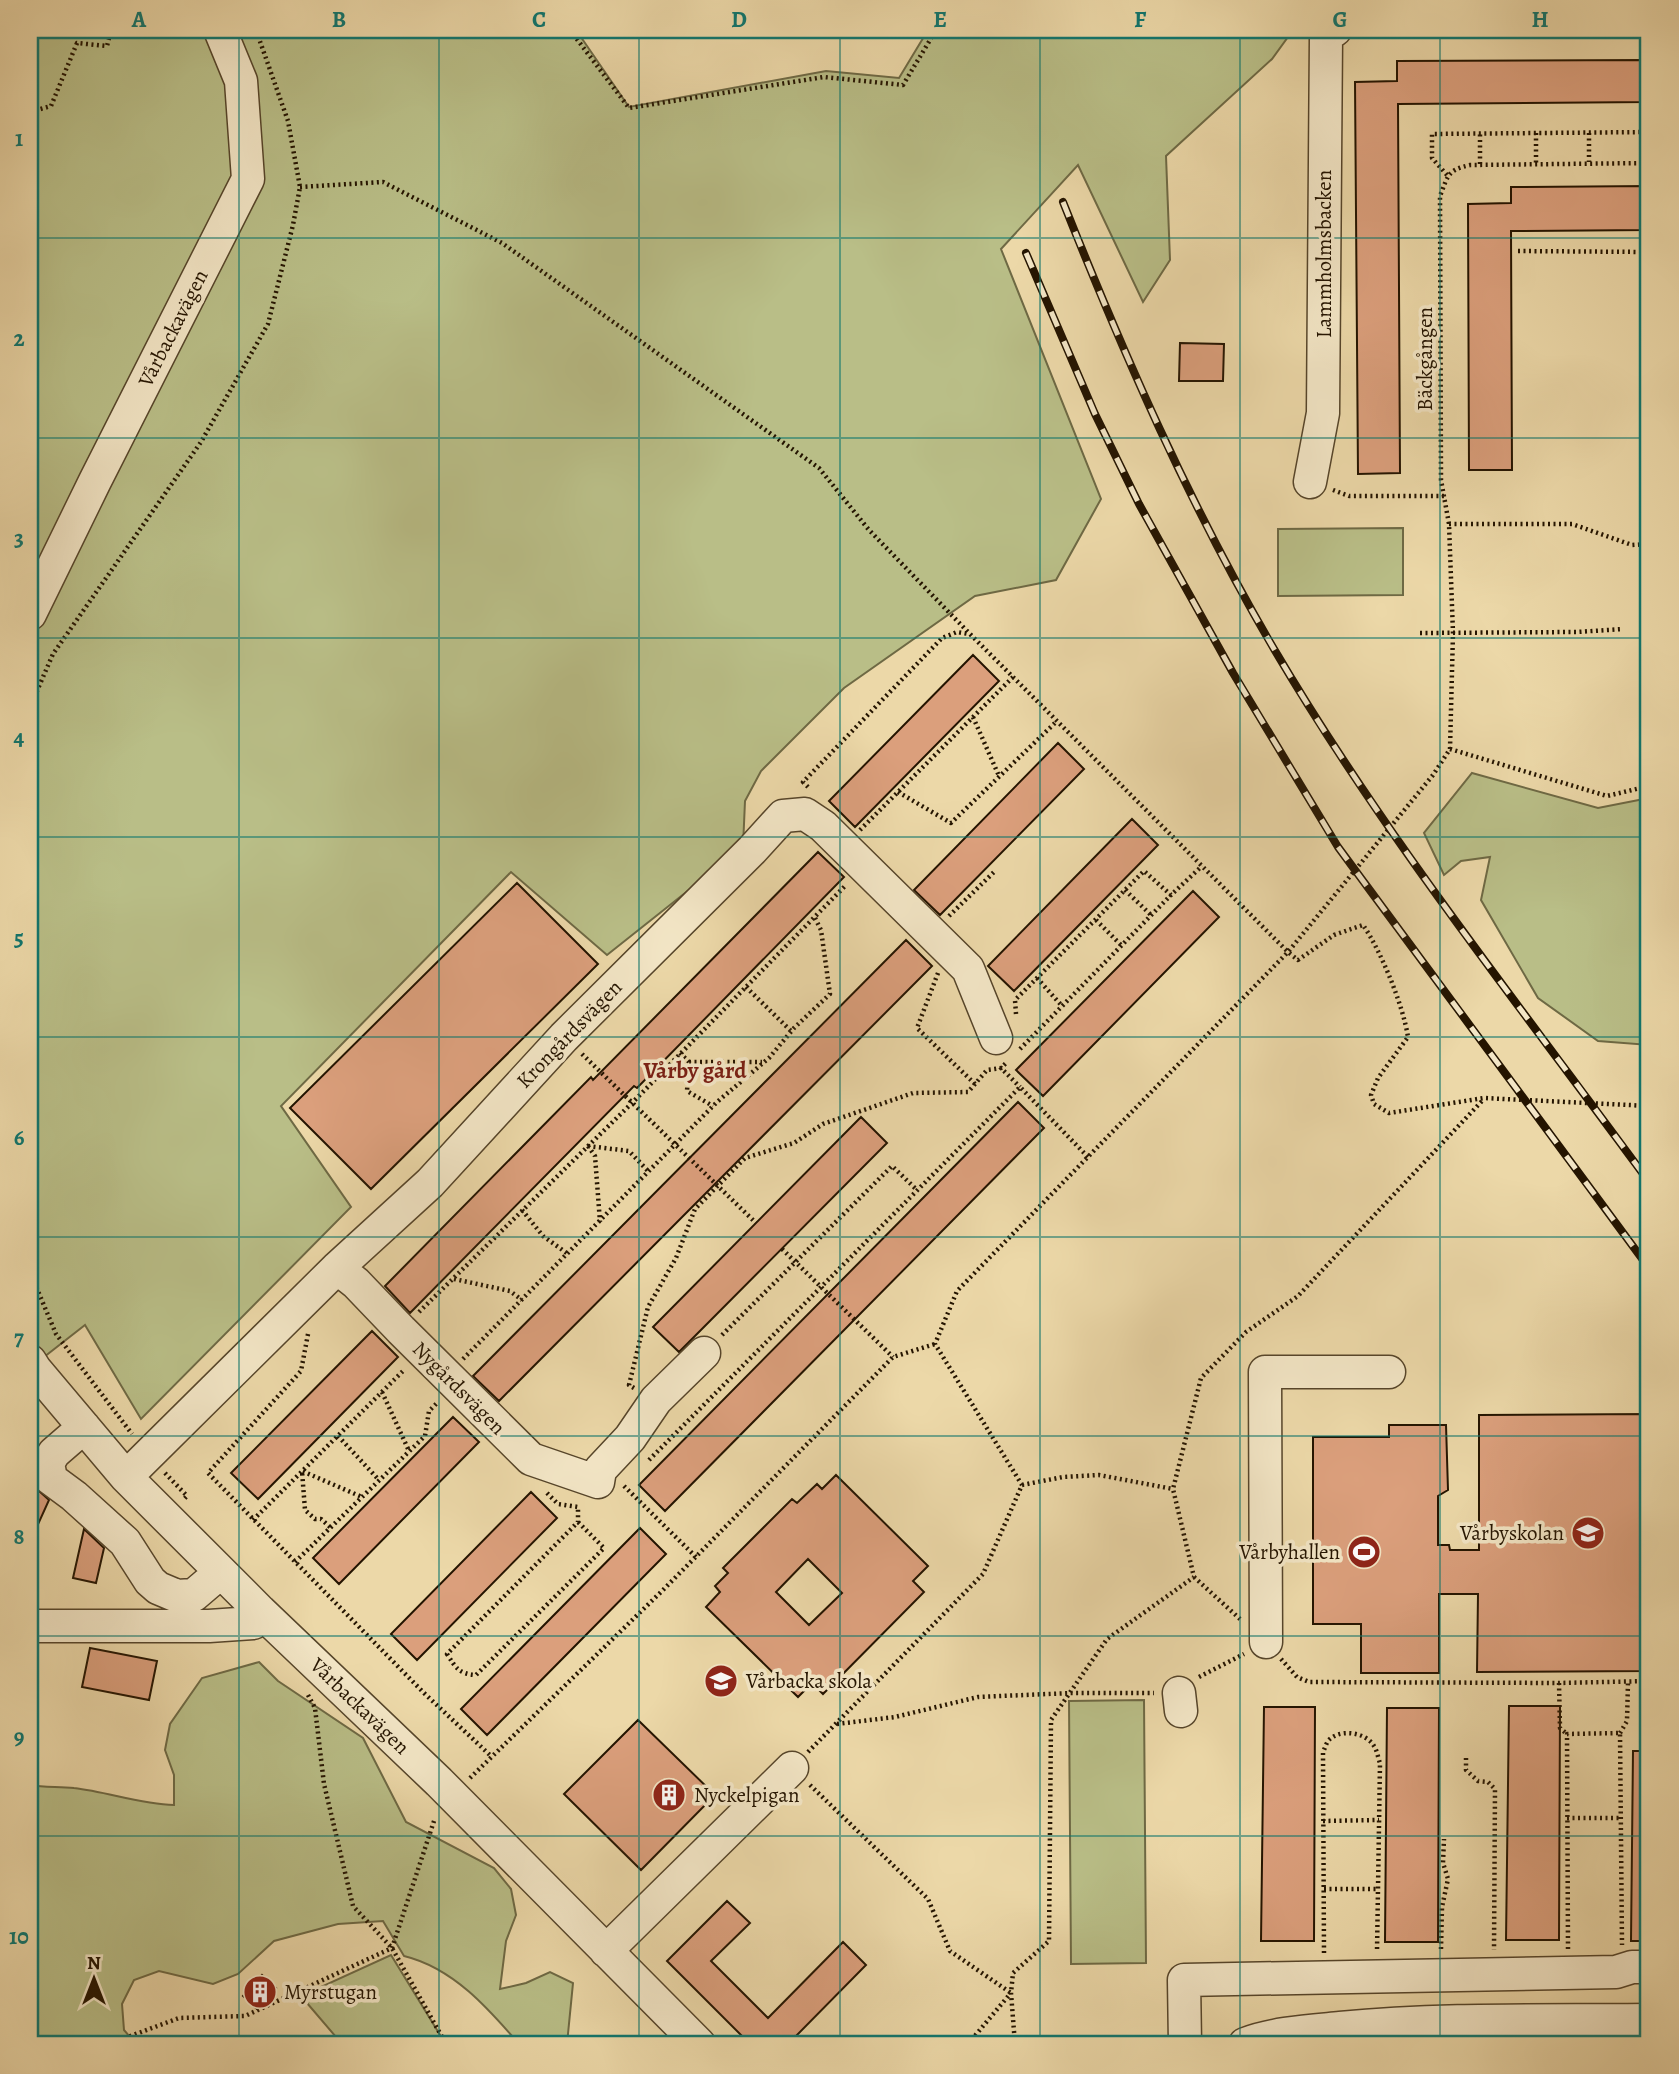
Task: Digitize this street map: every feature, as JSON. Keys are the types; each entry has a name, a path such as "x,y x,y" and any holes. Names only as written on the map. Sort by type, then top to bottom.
{"street":[{"name":"Vårbackavägen","path":"30,614 248,179 242,81 220,30"},
{"name":"Lammholmsbacken","path":"1310,482 1323,414 1326,36 1335,30"},
{"name":"Krongårdsvägen","path":"126,1477 337,1268 430,1183 564,1037 584,998 752,850 783,816 805,814 823,826 968,969 1010,1042"},
{"name":"Nygårdsvägen","path":"337,1268 356,1283 531,1459 611,1484"},
{"path":"611,1484 600,1470 630,1438 656,1400 704,1353"},
{"name":"Vårbackavägen","path":"30,1361 126,1477 260,1611 439,1782 699,2044"},
{"path":"1266,1642 1265,1372 1390,1372"},
{"path":"84,1427 54,1453 48,1463 51,1479 125,1542 150,1581 158,1588 177,1596 194,1595 221,1572"},
{"path":"30,1626 209,1626 253,1623 260,1611"},
{"path":"607,1951 792,1768"},
{"path":"1185,2044 1184,1980 1616,1972 1632,1967 1649,1967"},
{"path":"1245,2044 1309,2031 1385,2023 1649,2020"}],"path":[{"path":"30,112 51,106 78,43 107,46 111,30"},
{"path":"30,707 53,654 201,442 268,324 300,187 288,121 256,30"},
{"path":"570,30 629,107 824,77 903,85 936,30"},
{"path":"1642,132 1646,163 1480,164 1457,168 1447,175 1432,158 1432,134 1589,133 1642,132 1649,132"},
{"path":"1536,133 1536,163"},
{"path":"1589,133 1589,162"},
{"path":"1480,134 1480,164"},
{"name":"Bäckgången","path":"1447,175 1440,196 1441,480 1448,524 1453,633 1450,748"},
{"path":"300,187 383,182 502,243 819,468 869,530 1287,952 1298,960 1334,935 1363,925 1374,940 1405,1019 1408,1037 1378,1079 1371,1095 1374,1104 1389,1113 1484,1098 1649,1106"},
{"path":"1518,251 1648,252 1649,275"},
{"path":"1310,482 1349,496 1444,496"},
{"path":"1448,524 1572,524 1632,545 1649,544"},
{"path":"1420,633 1623,629"},
{"path":"811,791 803,782 942,638 957,632 970,634"},
{"path":"855,835 1013,677"},
{"path":"973,717 999,776"},
{"path":"898,792 951,823 1057,720"},
{"path":"935,1344 957,1291 1287,952 1433,775 1450,748 1607,796 1649,786"},
{"path":"1010,1042 1062,1006 1202,866"},
{"path":"941,924 995,871"},
{"path":"629,1385 648,1307 676,1258 695,1209 745,1158 794,1143 822,1124 913,1093 968,1092 988,1070 1002,1068 1010,1042 1015,1000 1144,871 1171,895"},
{"path":"401,1330 850,882"},
{"path":"1125,890 1151,915"},
{"path":"460,1362 713,1106 764,1062 791,1031 831,994 821,930 815,917"},
{"path":"1096,920 1121,945"},
{"path":"942,963 918,1028 975,1084"},
{"path":"1037,978 1062,1006"},
{"path":"746,987 791,1031"},
{"path":"573,1060 590,1044"},
{"path":"581,1053 756,1223"},
{"path":"680,1053 689,1062 764,1062"},
{"path":"689,1062 687,1091 713,1106"},
{"path":"645,1464 820,1285 1020,1087 1088,1157"},
{"path":"588,1146 629,1151 649,1172"},
{"path":"588,1146 595,1156 600,1222"},
{"path":"704,1353 892,1166 918,1190"},
{"path":"522,1210 543,1236 568,1254"},
{"path":"782,1249 893,1357"},
{"path":"30,1272 56,1334 149,1455 187,1496 166,1516"},
{"path":"453,1279 510,1291 522,1300"},
{"path":"309,1328 301,1371 208,1472 424,1693 492,1757"},
{"path":"467,1782 696,1557 893,1357 935,1344"},
{"path":"935,1344 1022,1485"},
{"path":"253,1520 411,1363"},
{"path":"382,1392 409,1451"},
{"path":"295,1562 425,1436 429,1411 446,1396"},
{"path":"338,1436 379,1480"},
{"path":"302,1471 362,1497"},
{"path":"302,1471 305,1510 331,1527"},
{"path":"1022,1485 1063,1477 1099,1475 1173,1489"},
{"path":"611,1484 629,1480"},
{"path":"611,1484 696,1557"},
{"path":"1011,1993 950,1951 928,1899 792,1768 983,1574 1022,1485"},
{"path":"539,1486 558,1503 578,1507 578,1522 447,1654 455,1667 464,1674 477,1675 604,1548 578,1522"},
{"path":"1194,1577 1266,1642 1297,1678 1309,1682 1649,1681"},
{"path":"835,1725 895,1717 978,1697 1071,1693 1145,1695 1165,1692 1180,1702 1195,1679 1266,1642"},
{"path":"1622,1950 1620,1733 1627,1721 1628,1682"},
{"path":"1559,1683 1560,1728 1567,1734 1620,1733"},
{"path":"303,1688 315,1709 324,1784 353,1906 392,1948 446,2044"},
{"path":"1015,2044 1011,1993 1013,1973 1049,1941 1051,1720 1071,1693"},
{"path":"1324,1956 1323,1752 1329,1740 1340,1734 1350,1733 1363,1737 1374,1745 1380,1763 1377,1956"},
{"path":"1567,1734 1568,1958"},
{"path":"1466,1758 1466,1770 1478,1782 1488,1782 1495,1789 1494,1955"},
{"path":"109,2044 179,2018 244,2016 392,1948 435,1818"},
{"path":"1567,1818 1621,1818"},
{"path":"1323,1821 1379,1820"},
{"path":"1441,1956 1441,1907 1448,1879 1443,1863 1444,1839"},
{"path":"1324,1889 1378,1889"},
{"path":"968,2044 1011,1993"},
{"path":"30,2036 37,2044"}],"green space":[{"path":"30,30 576,30 629,107 826,71 899,78 928,30 1293,30 1272,59 1166,156 1170,260 1143,302 1078,165 1001,249 1101,499 1056,580 975,596 844,688 761,771 745,801 743,847 607,955 511,872 281,1106 351,1207 141,1419 85,1325 30,1368"},
{"path":"1403,528 1403,595 1278,596 1278,529"},
{"path":"1472,773 1598,808 1649,798 1649,1045 1598,1041 1538,998 1481,900 1490,857 1461,861 1444,875 1424,833"},
{"path":"259,1662 278,1681 363,1738 406,1822 494,1868 511,1889 516,1915 506,1941 500,1989 526,1983 550,1972 573,1983 567,2044 519,2044 482,2003 454,1980 422,1962 404,1956 383,1921 338,1924 274,1941 238,1974 213,1984 159,1971 134,1980 122,2004 124,2030 136,2044 30,2044 30,1785 74,1788 174,1805 174,1775 165,1750 170,1724 202,1678"},
{"path":"1144,1700 1146,1963 1071,1964 1069,1701"},
{"path":"391,1955 446,2044 342,2044 301,1996"}],"building":[{"path":"1649,60 1649,102 1398,104 1400,473 1358,474 1355,82 1397,81 1397,61"},
{"path":"1649,186 1649,230 1511,231 1512,470 1469,470 1468,204 1511,203 1511,187"},
{"path":"1180,343 1224,344 1223,381 1179,381"},
{"path":"973,655 999,681 855,827 829,801"},
{"path":"1058,743 1084,769 940,915 914,890"},
{"path":"1132,819 1158,845 1014,991 988,966"},
{"path":"818,852 844,877 637,1088 634,1086 410,1313 385,1286"},
{"path":"517,883 598,964 371,1189 290,1108"},
{"path":"1193,891 1219,917 1043,1096 1016,1070"},
{"path":"906,940 932,966 499,1401 473,1376"},
{"path":"1018,1102 1044,1128 665,1511 639,1485"},
{"path":"861,1117 887,1143 679,1352 653,1327"},
{"path":"372,1331 398,1357 258,1499 231,1473"},
{"path":"1649,1414 1649,1671 1477,1672 1478,1594 1439,1594 1439,1673 1361,1673 1361,1624 1313,1624 1313,1437 1389,1437 1389,1425 1446,1425 1448,1490 1438,1496 1438,1545 1449,1545 1450,1550 1479,1550 1479,1415"},
{"path":"453,1417 479,1442 339,1584 313,1558"},
{"name":"Vårbacka skola","path":"836,1475 928,1566 913,1581 924,1592 823,1694 812,1683 798,1697 706,1607 720,1592 715,1586 728,1573 723,1568 792,1499 797,1503 817,1484 822,1489","holes":["808,1559 842,1593 809,1625 776,1592"]},
{"path":"30,1487 49,1500 30,1542"},
{"path":"531,1492 557,1518 417,1660 391,1634"},
{"path":"640,1528 666,1554 487,1735 461,1709"},
{"path":"84,1529 104,1548 96,1583 73,1578"},
{"path":"90,1648 157,1661 149,1700 82,1687"},
{"path":"1509,1706 1560,1706 1559,1940 1506,1940"},
{"path":"1264,1707 1315,1707 1314,1941 1261,1941"},
{"path":"1387,1708 1439,1708 1438,1942 1385,1942"},
{"name":"Nyckelpigan","path":"638,1720 715,1795 641,1870 564,1794"},
{"path":"1633,1751 1649,1751 1649,1941 1631,1941"},
{"path":"727,1901 750,1923 711,1961 768,2018 843,1942 866,1965 785,2044 750,2044 667,1961"},
{"name":"Myrstugan","path":"262,1975 276,1988 257,2009 243,1996"}],"railway":[{"path":"1063,202 1110,316 1186,485 1274,649 1316,718 1407,854 1649,1182"},
{"path":"1026,253 1095,414 1139,504 1233,673 1338,847 1649,1268"}],"place":[{"name":"Vårbyskolan","path":"1588,1533"},
{"name":"Vårbyhallen","path":"1364,1552"},
{"name":"Vårbacka skola","path":"721,1681"},
{"name":"Nyckelpigan","path":"669,1795"},
{"name":"Myrstugan","path":"260,1992"}],"district":[{"name":"Vårby gård","path":"695,1070"}]}
